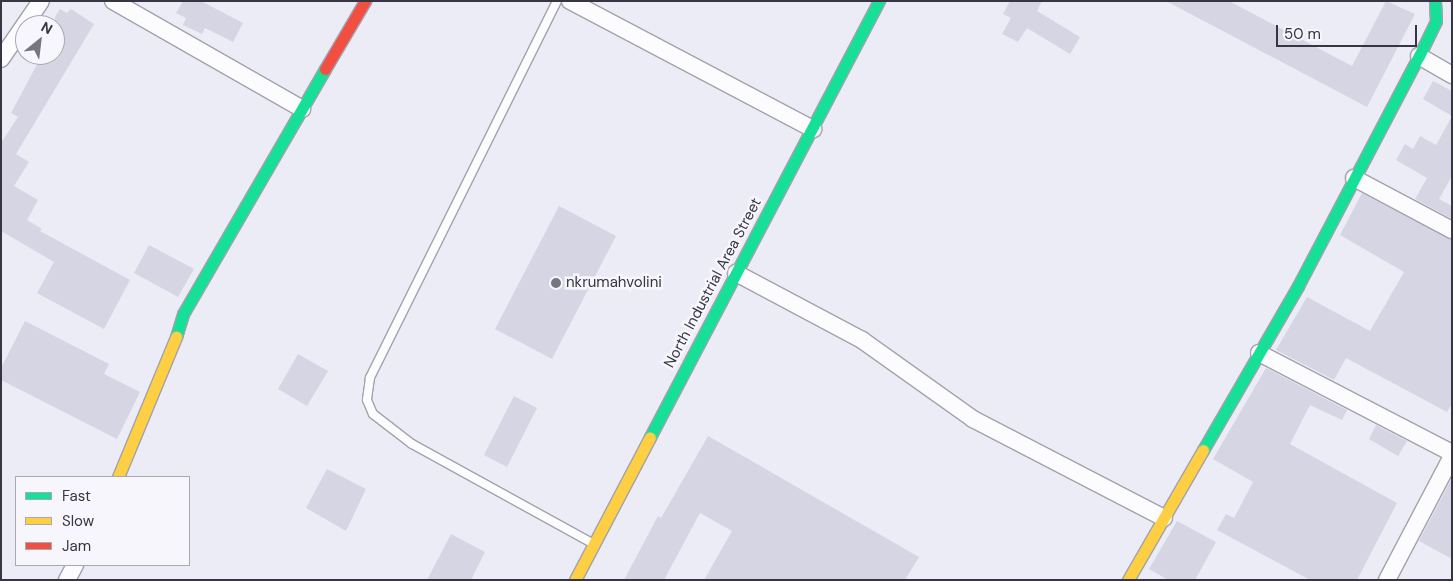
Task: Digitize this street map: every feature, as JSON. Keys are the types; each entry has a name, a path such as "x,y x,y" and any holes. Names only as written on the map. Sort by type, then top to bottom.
{"street":[{"path":"1,59 41,1"},
{"path":"113,1 302,109"},
{"path":"118,476 172,352 183,314 365,1"},
{"path":"570,1 813,129"},
{"name":"North Industrial Area Street","path":"575,580 880,1"},
{"path":"1128,580 1259,353 1419,56 1436,21 1435,1"},
{"path":"1419,56 1452,75"},
{"path":"1354,178 1452,230"},
{"path":"736,272 862,340 973,419 1164,518"},
{"path":"1259,353 1452,454 1387,580"},
{"path":"67,580 74,566"}],"lane":[{"path":"557,1 370,378 366,400 373,414 412,444 594,544"}],"building":[{"path":"183,1 201,1 243,23 233,42 205,28 202,34 183,25 186,18 176,13"},
{"path":"1010,1 1042,1 1037,11 1080,37 1070,54 1027,28 1018,42 1002,34 1011,18 1003,14"},
{"path":"1166,1 1229,1 1352,66 1386,1 1415,14 1367,107"},
{"path":"60,9 67,13 71,9 94,24 16,154 29,162 14,186 38,200 27,220 42,229 40,231 130,280 104,329 37,293 54,262 1,231 1,143 18,117 11,113 37,65 65,65 65,15 56,15"},
{"path":"1433,81 1452,91 1452,116 1423,99"},
{"path":"1452,116 1452,176 1439,199 1452,206 1452,219 1415,199 1427,178 1396,160 1405,144 1413,149 1420,136 1436,145"},
{"path":"1362,193 1452,240 1452,404 1447,412 1346,358 1334,380 1276,350 1307,297 1370,331 1404,272 1340,235"},
{"name":"nkrumahvolini","path":"559,206 616,236 552,359 495,329"},
{"path":"149,245 194,269 178,297 134,273"},
{"path":"25,321 109,364 104,374 140,392 117,439 1,380 1,368"},
{"path":"298,354 328,371 307,406 278,389"},
{"path":"1266,368 1347,410 1342,420 1310,405 1290,444 1397,503 1357,580 1310,580 1217,530 1226,514 1234,518 1253,482 1213,459"},
{"path":"514,396 537,408 507,467 484,455"},
{"path":"1376,425 1407,441 1398,456 1369,439"},
{"path":"708,436 919,557 905,580 704,580 732,531 700,513 664,580 624,580 658,516 661,518"},
{"path":"327,469 366,489 346,531 306,508"},
{"path":"1452,478 1452,559 1419,541"},
{"path":"1177,521 1216,542 1195,580 1168,580 1149,569"},
{"path":"451,534 485,552 471,580 427,580"}],"traffic: fast":[{"path":"650,437 879,1"},
{"path":"1203,450 1298,286 1419,56 1436,21 1435,1"},
{"path":"176,337 183,314 325,69"}],"traffic: slow":[{"path":"118,476 176,337"},
{"path":"575,580 650,437"},
{"path":"1128,580 1203,450"}],"traffic: jam":[{"path":"325,69 365,1"}],"place":[{"name":"nkrumahvolini","path":"556,283"}]}
